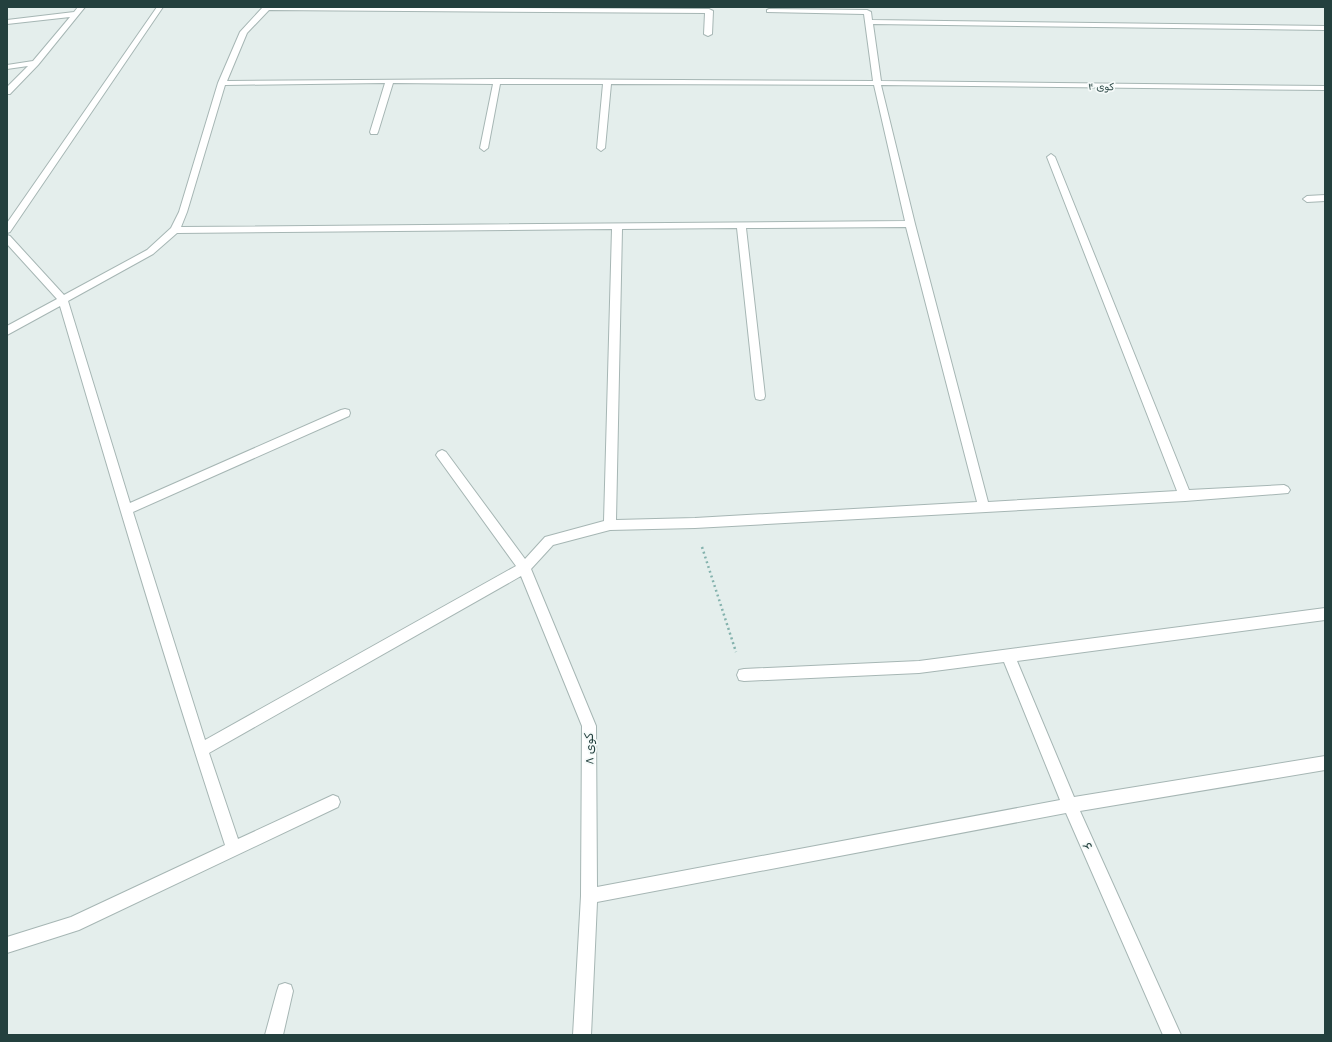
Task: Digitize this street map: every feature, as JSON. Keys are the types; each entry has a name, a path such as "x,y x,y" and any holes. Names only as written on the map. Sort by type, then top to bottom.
{"street":[{"path":"7,92 35,63 82,7"},
{"path":"7,230 160,7"},
{"path":"7,331 150,252 175,230 183,212 222,83 244,32 267,8 709,11 708,34"},
{"path":"769,11 867,12 877,84 910,224 984,507"},
{"path":"7,22 77,14"},
{"path":"869,22 1325,28"},
{"path":"7,67 35,63"},
{"path":"374,132 390,81"},
{"path":"484,148 497,81"},
{"name":"کوی ۴","path":"222,83 497,81 1325,88"},
{"path":"601,148 607,83"},
{"path":"1051,157 1185,496"},
{"path":"1307,199 1325,198"},
{"path":"175,230 910,224"},
{"path":"741,225 760,396"},
{"path":"610,525 618,226"},
{"path":"7,238 63,300 126,510 201,750 234,849"},
{"path":"126,510 345,413"},
{"name":"کوی ۸","path":"442,455 524,568 589,726 589,896 582,1035"},
{"path":"201,750 524,568 549,541 610,525 695,523 1284,490"},
{"path":"744,675 918,667 1325,614"},
{"name":"۶","path":"1008,656 1070,806 1172,1035"},
{"path":"589,896 1070,806 1325,763"},
{"path":"7,945 73,924 333,802"},
{"path":"274,1035 285,991"}],"path":[{"path":"695,523 744,675"}]}
